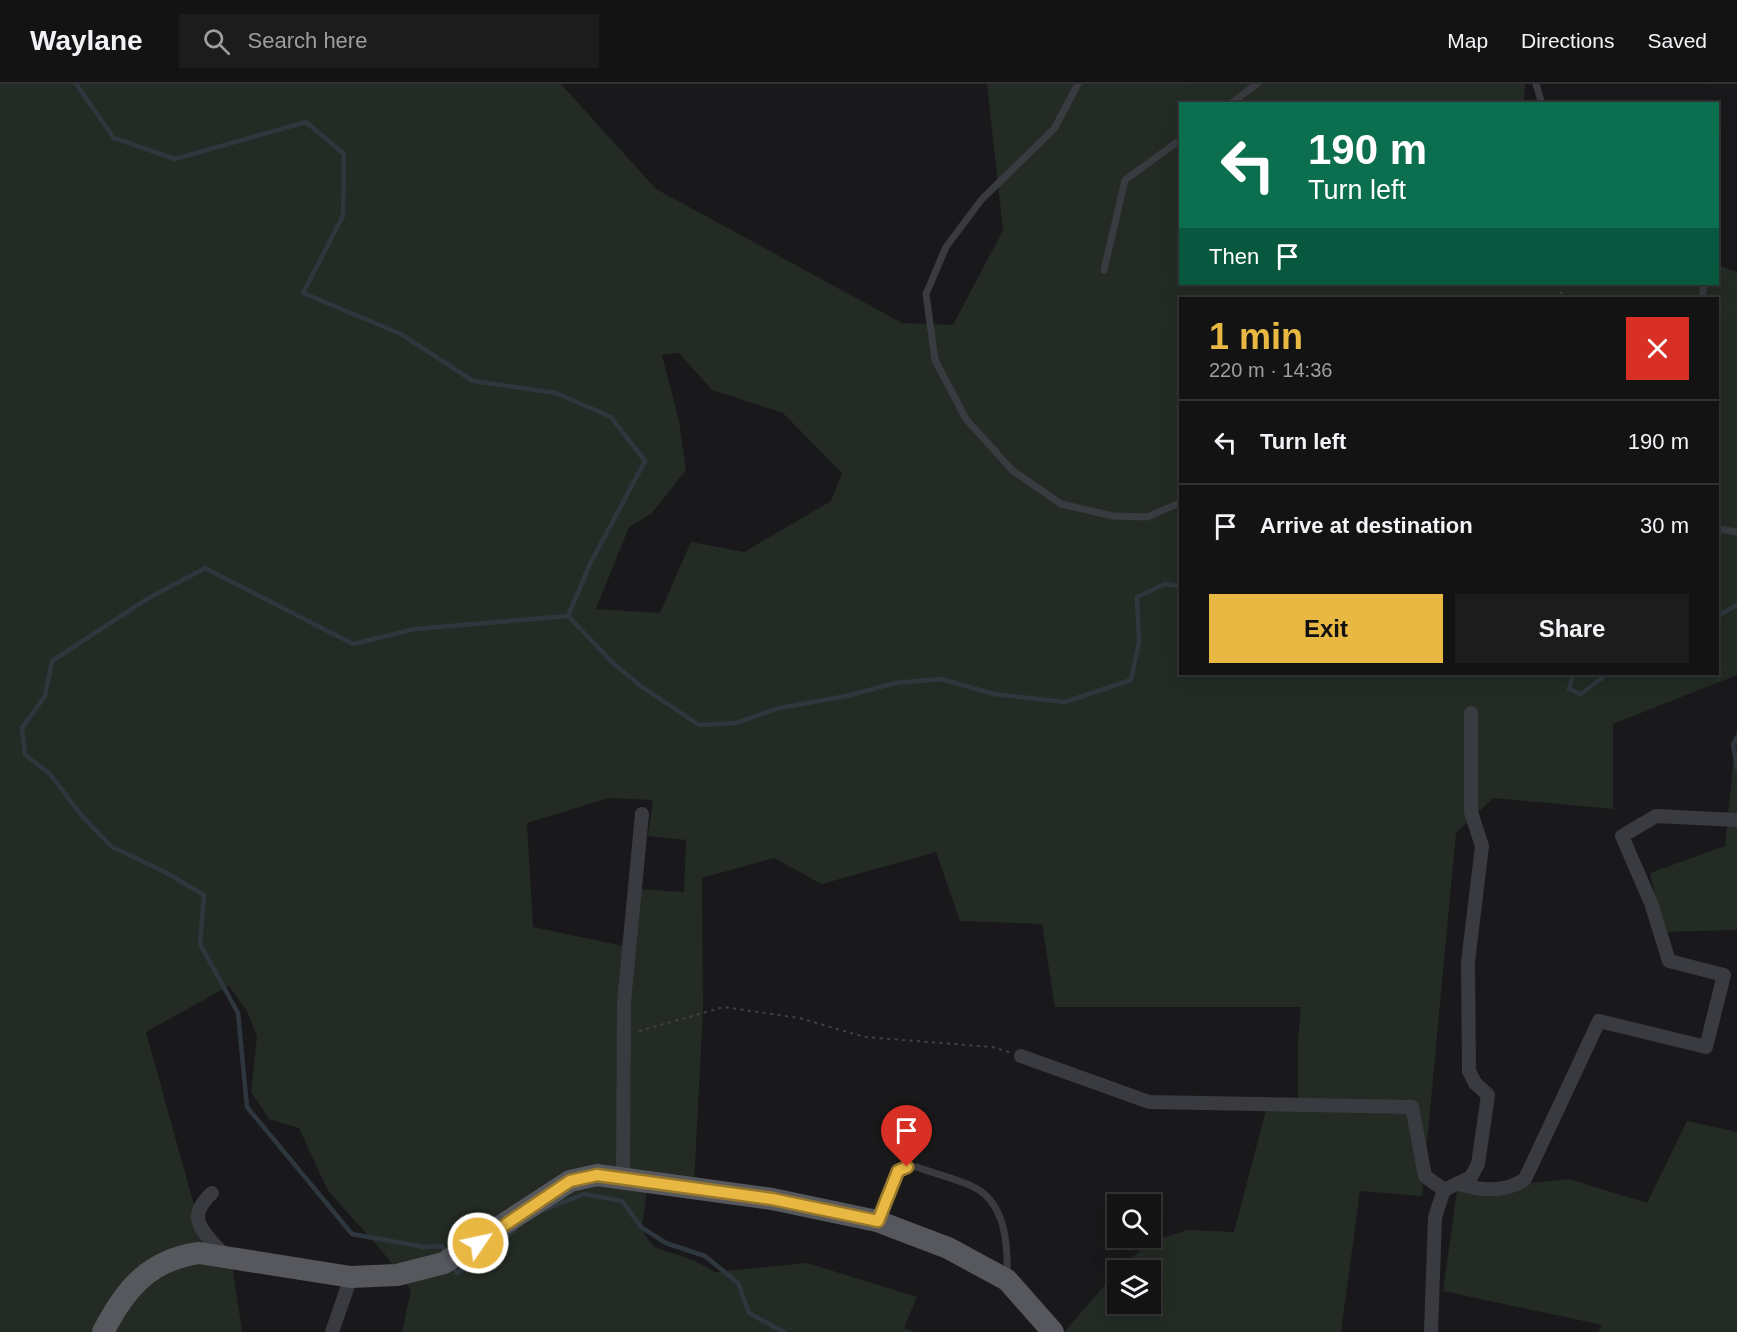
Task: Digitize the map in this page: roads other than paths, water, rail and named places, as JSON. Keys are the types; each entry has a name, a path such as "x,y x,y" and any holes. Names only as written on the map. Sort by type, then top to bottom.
{"main road":[{"path":"103,1332 126,1293 153,1267 182,1255 199,1253 225,1256 351,1277 397,1275 452,1259 570,1181 597,1175 772,1199 878,1221 948,1248 1007,1280 1053,1332"}],"street":[{"path":"1444,1190 1471,1177 1478,1164 1488,1095 1475,1083 1469,1071 1468,962 1482,846 1471,812 1472,713"},
{"path":"623,1179 624,1002 642,814"},
{"path":"1460,1184 1481,1190 1514,1187 1525,1179 1599,1020 1706,1047 1724,975 1669,961 1651,903 1622,836 1656,816 1737,820"},
{"path":"1021,1056 1149,1102 1412,1107 1425,1176 1444,1190"},
{"path":"1431,1332 1436,1217 1444,1190"},
{"path":"212,1193 199,1204 196,1216 202,1230 225,1256"},
{"path":"332,1332 351,1277"}],"lane":[{"path":"1078,84 1054,129 982,200 946,247 926,294 935,360 966,418 1012,470 1061,504 1113,516 1147,517 1179,503"},
{"path":"1233,102 1257,84"},
{"path":"1536,84 1541,102"},
{"path":"1104,270 1125,180 1179,141"},
{"path":"1719,529 1737,532"},
{"path":"878,1221 898,1171 907,1167 917,1167 979,1189 991,1202 1002,1221 1008,1248 1007,1280"}],"waterway":[{"path":"76,84 114,138 175,159 306,122 344,154 343,216 303,293 401,334 473,381 556,393 611,417 645,461 590,564 568,616"},
{"path":"446,1253 442,1246 424,1247 352,1234 247,1107 238,1013 200,944 204,895 165,872 112,847 81,815 50,774 25,755 22,728 45,696 52,661 147,599 205,568 353,644 415,629 568,616"},
{"path":"568,616 614,664 642,687 699,725 736,723 779,708 847,696 895,683 941,679 994,694 1065,702 1131,680 1139,642 1137,597 1165,584 1179,586"},
{"path":"1719,615 1737,605"},
{"path":"1573,675 1569,689 1581,694 1606,675"},
{"path":"1737,737 1733,744 1737,768"},
{"path":"544,1210 584,1194 622,1201 641,1227 666,1243 705,1256 738,1283 749,1313 784,1332"},
{"path":"453,1266 457,1273 483,1257 515,1230"}]}
